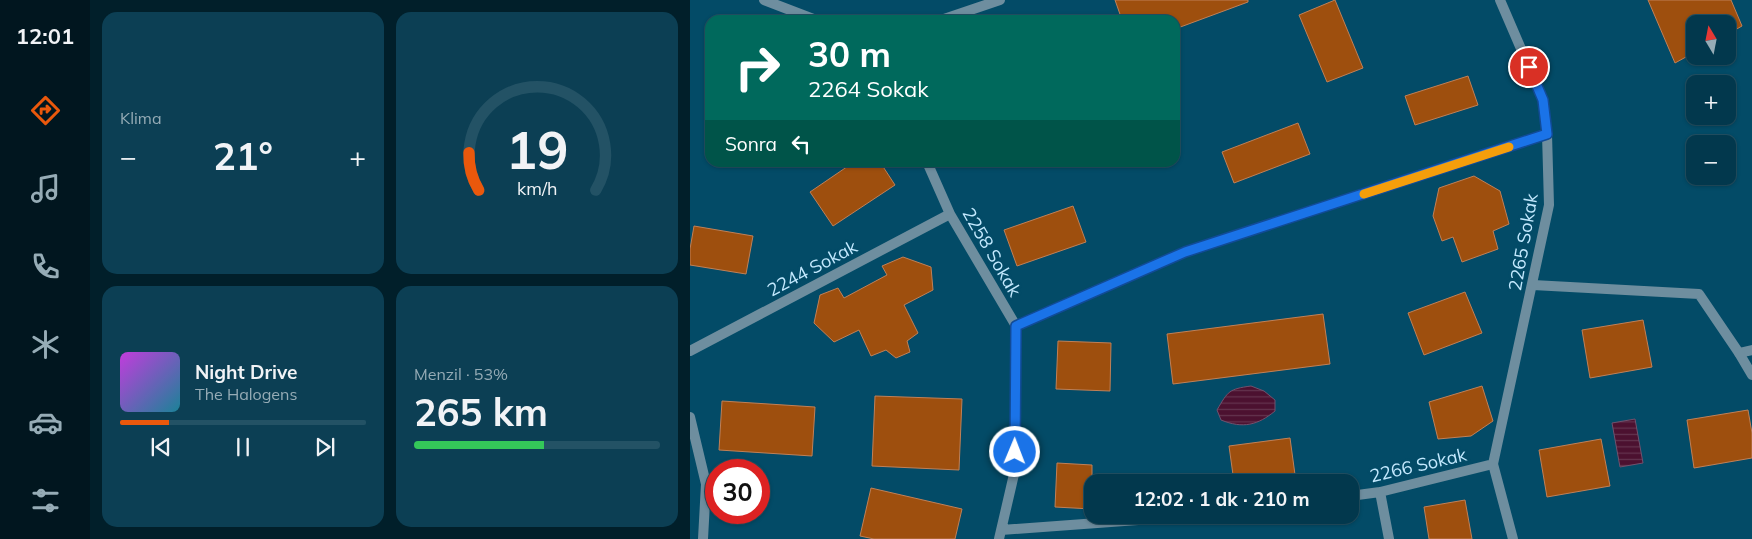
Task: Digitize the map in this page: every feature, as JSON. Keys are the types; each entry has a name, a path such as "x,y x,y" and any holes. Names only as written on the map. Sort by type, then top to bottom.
{"street":[{"path":"764,0 803,15"},
{"path":"955,15 1000,0"},
{"name":"2265 Sokak","path":"1493,464 1549,205 1547,134 1543,100 1500,0"},
{"path":"1108,524 1000,534 1015,470 1016,326 1185,252 1547,134"},
{"name":"2258 Sokak","path":"929,167 950,214 1016,326"},
{"name":"2244 Sokak","path":"690,351 950,214"},
{"path":"1533,285 1699,294 1739,352 1752,376"},
{"path":"1739,352 1752,350"},
{"path":"690,417 706,484 703,539"},
{"path":"1493,464 1513,539"},
{"name":"2266 Sokak","path":"1359,495 1380,492 1493,464"},
{"path":"1380,492 1389,539"}],"shaded area":[{"path":"1251,386 1264,391 1275,400 1275,411 1262,420 1250,424 1243,425 1221,420 1217,410 1227,395 1238,388"},
{"path":"1635,419 1643,463 1620,467 1612,423"}],"building":[{"path":"1115,0 1248,0 1248,2 1180,27 1180,15 1120,15"},
{"path":"1335,0 1363,68 1327,82 1299,15"},
{"path":"1648,0 1731,0 1742,26 1736,29 1736,15 1686,15 1686,57 1675,63"},
{"path":"1468,76 1478,105 1415,125 1405,96"},
{"path":"1298,123 1310,154 1234,183 1222,152"},
{"path":"847,167 883,167 895,185 833,226 810,192"},
{"path":"1474,176 1500,191 1509,224 1493,231 1498,249 1462,262 1453,237 1442,241 1433,216 1439,188"},
{"path":"1073,206 1086,242 1017,266 1004,230"},
{"path":"694,226 753,236 746,274 690,265 690,249"},
{"path":"903,257 931,267 933,290 904,305 918,333 907,341 910,352 896,358 886,350 871,356 859,330 834,342 814,323 820,295 838,288 844,298 887,275 882,266"},
{"path":"1465,292 1482,333 1424,355 1408,313"},
{"path":"1323,314 1330,364 1173,384 1167,334"},
{"path":"1643,320 1652,367 1590,378 1582,330"},
{"path":"1058,341 1111,343 1110,391 1056,389"},
{"path":"1482,386 1493,421 1471,436 1438,439 1429,402"},
{"path":"875,396 962,399 959,470 872,466"},
{"path":"722,401 815,407 812,456 719,450"},
{"path":"1748,410 1752,433 1752,458 1694,468 1687,420"},
{"path":"1290,438 1295,474 1233,474 1229,446"},
{"path":"1601,439 1610,486 1547,497 1539,450"},
{"path":"1057,463 1092,465 1092,474 1084,474 1084,509 1055,507"},
{"path":"871,488 962,509 955,539 874,539 860,536"},
{"path":"1465,500 1472,539 1429,539 1424,507"}],"slow traffic":[{"path":"1364,194 1509,147"}],"route":[{"path":"1015,452 1016,326 1185,252 1547,134 1543,100 1529,67"}]}
